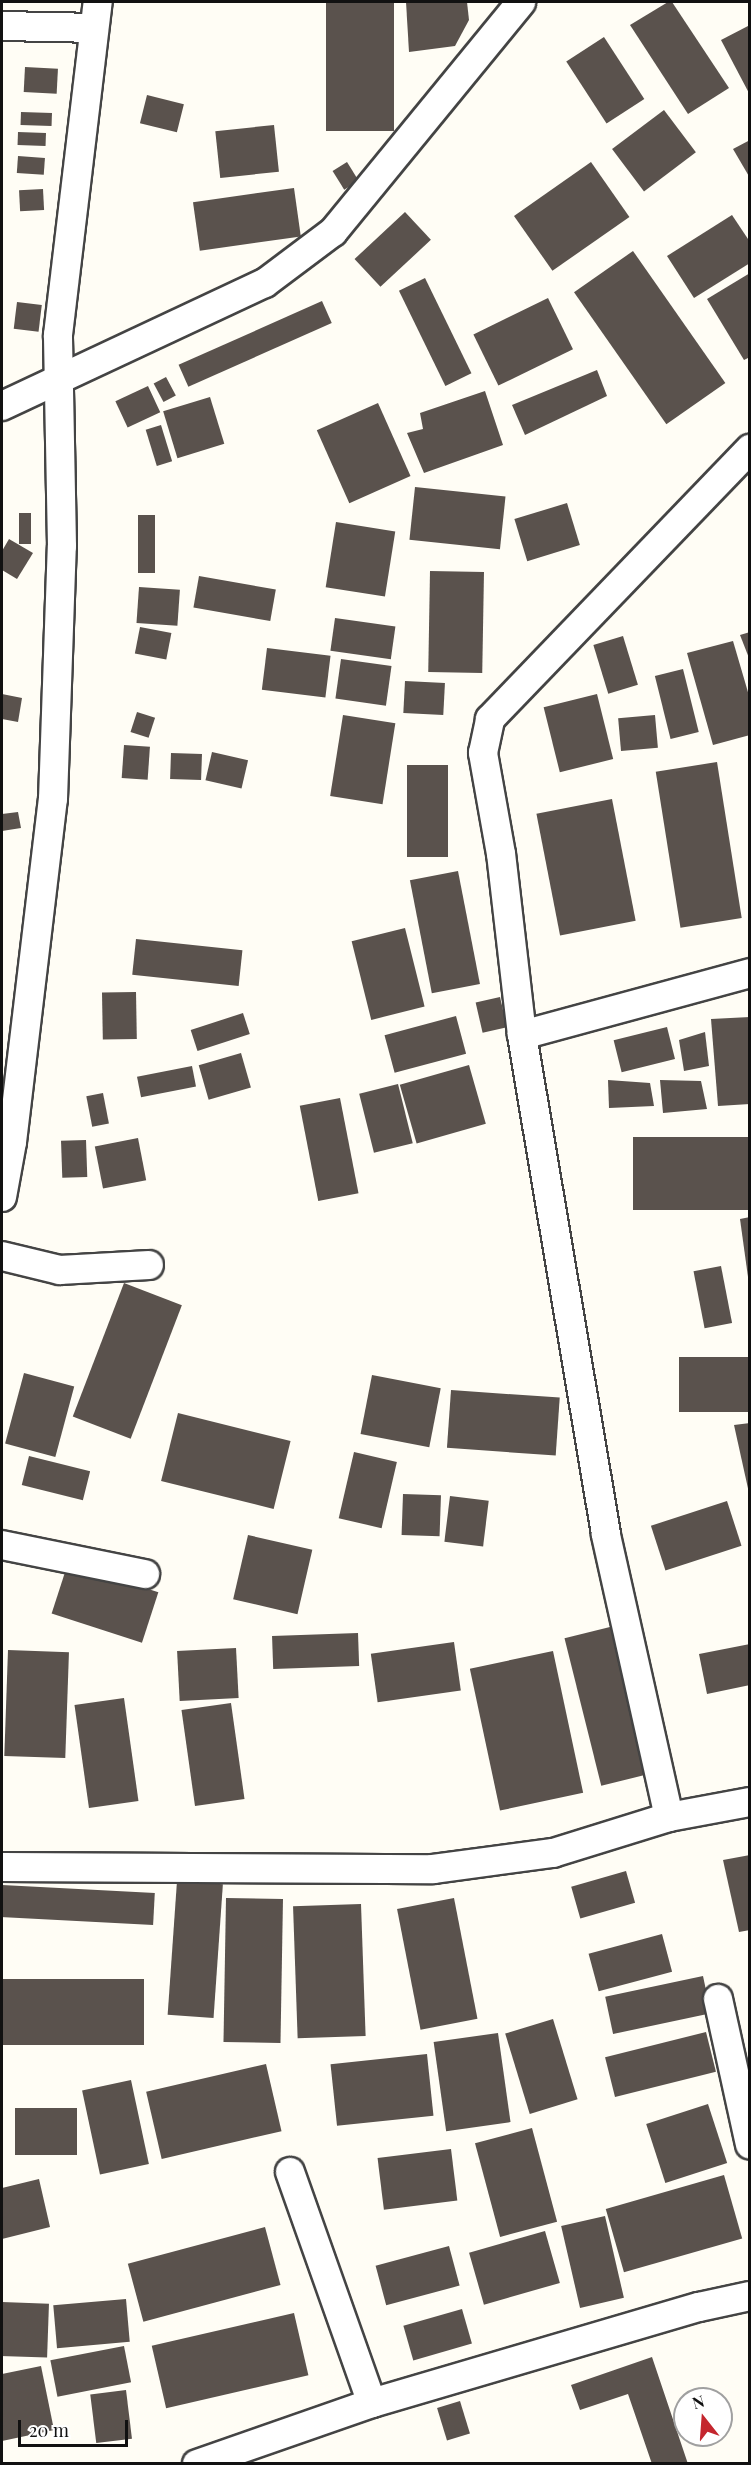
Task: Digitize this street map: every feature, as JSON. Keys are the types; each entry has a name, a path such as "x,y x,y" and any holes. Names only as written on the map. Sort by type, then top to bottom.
{"street":[{"path":"2,406 57,383 264,283 333,231 521,2"},
{"path":"2,27 96,15 61,292 57,383 63,546 53,799 12,1142 2,1197"},
{"path":"669,1817 606,1534 522,1035 501,854 483,753 490,719 750,449"},
{"path":"522,1035 750,973"},
{"path":"2,1256 60,1270 149,1265"},
{"path":"2,1545 145,1574"},
{"path":"2,1867 433,1869 554,1853 669,1817 750,1802"},
{"path":"718,1999 750,2145"},
{"path":"290,2172 372,2403"},
{"path":"197,2463 372,2403 750,2296"}],"building":[{"path":"326,2 394,2 394,131 326,131"},
{"path":"406,2 467,2 469,20 455,46 409,52"},
{"path":"668,2 672,2 729,88 688,114 630,25"},
{"path":"748,26 750,29 750,95 721,40"},
{"path":"604,37 644,99 607,124 566,62"},
{"path":"25,67 58,69 57,94 24,92"},
{"path":"147,95 184,104 177,132 140,123"},
{"path":"664,110 696,152 644,191 612,149"},
{"path":"21,112 52,113 52,126 21,125"},
{"path":"274,125 279,172 220,178 215,131"},
{"path":"18,132 46,133 46,146 18,145"},
{"path":"750,140 750,178 733,149"},
{"path":"18,156 45,158 44,175 17,173"},
{"path":"347,162 359,181 344,190 333,171"},
{"path":"591,162 629,217 552,271 514,216"},
{"path":"294,188 301,237 200,251 193,202"},
{"path":"43,189 44,210 20,211 19,190"},
{"path":"405,212 431,240 380,287 355,259"},
{"path":"732,215 750,242 750,263 694,298 667,256"},
{"path":"633,251 725,383 666,424 574,292"},
{"path":"750,273 750,357 744,360 707,299"},
{"path":"425,278 471,373 445,386 399,291"},
{"path":"548,298 573,349 498,386 473,334"},
{"path":"322,301 332,323 188,387 179,365"},
{"path":"17,302 42,305 39,332 14,329"},
{"path":"597,370 607,396 525,435 512,405"},
{"path":"166,377 176,396 163,402 154,384"},
{"path":"148,386 160,412 128,427 115,401"},
{"path":"485,391 503,445 424,473 407,433 423,429 420,413"},
{"path":"210,397 224,444 177,458 163,411"},
{"path":"378,403 411,476 349,503 317,430"},
{"path":"161,425 172,461 157,466 146,430"},
{"path":"415,487 506,497 500,549 409,540"},
{"path":"567,503 580,545 527,561 514,519"},
{"path":"19,513 31,513 31,544 19,544"},
{"path":"138,515 155,515 155,573 138,573"},
{"path":"336,522 395,531 385,597 326,587"},
{"path":"9,539 33,553 17,579 2,570 2,551"},
{"path":"430,571 484,572 482,673 428,672"},
{"path":"199,576 276,590 270,621 193,608"},
{"path":"139,587 180,590 177,626 136,623"},
{"path":"335,618 395,626 391,659 330,651"},
{"path":"140,627 171,633 166,660 135,654"},
{"path":"750,632 750,658 749,658 740,635"},
{"path":"623,636 638,685 608,694 593,645"},
{"path":"733,641 750,699 750,735 713,745 687,653"},
{"path":"267,648 331,656 325,697 262,690"},
{"path":"341,659 392,666 386,706 335,699"},
{"path":"683,669 699,732 671,739 655,676"},
{"path":"405,681 445,683 443,715 403,713"},
{"path":"2,694 22,698 18,722 2,719"},
{"path":"597,694 613,759 560,772 544,707"},
{"path":"137,712 155,718 149,738 131,732"},
{"path":"343,715 395,723 383,804 330,796"},
{"path":"655,715 658,748 621,751 618,718"},
{"path":"124,745 150,747 148,780 122,778"},
{"path":"212,752 248,760 242,789 205,780"},
{"path":"171,753 202,754 201,780 170,779"},
{"path":"717,762 742,918 680,928 656,772"},
{"path":"407,765 448,765 448,857 407,857"},
{"path":"612,799 636,921 560,935 536,814"},
{"path":"18,812 21,828 2,831 2,814"},
{"path":"458,871 480,984 432,993 410,880"},
{"path":"405,928 425,1007 371,1020 352,941"},
{"path":"136,939 242,950 239,986 132,975"},
{"path":"136,992 137,1039 103,1040 102,993"},
{"path":"500,997 507,1027 483,1033 476,1003"},
{"path":"243,1013 250,1034 197,1051 191,1030"},
{"path":"456,1016 466,1054 395,1073 385,1035"},
{"path":"750,1017 750,1104 718,1106 711,1019"},
{"path":"667,1027 675,1059 622,1072 614,1040"},
{"path":"705,1032 709,1066 684,1071 679,1040"},
{"path":"241,1053 251,1088 209,1100 199,1065"},
{"path":"469,1065 486,1124 417,1143 400,1085"},
{"path":"192,1066 196,1087 141,1097 137,1077"},
{"path":"608,1080 650,1083 654,1106 609,1108"},
{"path":"660,1080 701,1081 707,1109 663,1113"},
{"path":"398,1084 413,1143 374,1153 359,1094"},
{"path":"103,1093 109,1123 92,1127 86,1096"},
{"path":"340,1098 359,1193 318,1201 300,1106"},
{"path":"633,1137 750,1137 750,1210 633,1210"},
{"path":"138,1138 146,1180 103,1189 95,1146"},
{"path":"86,1140 87,1177 62,1178 61,1141"},
{"path":"750,1217 750,1277 748,1277 740,1219"},
{"path":"721,1266 732,1323 705,1328 694,1271"},
{"path":"124,1283 182,1305 131,1439 73,1417"},
{"path":"679,1357 750,1357 750,1412 679,1412"},
{"path":"24,1373 74,1386 55,1457 5,1444"},
{"path":"372,1375 441,1388 429,1447 361,1434"},
{"path":"451,1390 560,1398 556,1455 447,1448"},
{"path":"178,1413 291,1441 274,1509 161,1481"},
{"path":"750,1423 750,1493 749,1493 734,1425"},
{"path":"354,1452 397,1462 382,1528 339,1518"},
{"path":"29,1456 90,1471 83,1500 22,1485"},
{"path":"403,1494 441,1495 440,1536 402,1535"},
{"path":"450,1496 489,1501 483,1546 444,1542"},
{"path":"727,1501 742,1546 665,1570 651,1526"},
{"path":"248,1535 312,1550 297,1614 233,1599"},
{"path":"68,1563 158,1592 142,1643 52,1613"},
{"path":"614,1626 651,1773 601,1786 565,1638"},
{"path":"358,1633 359,1666 273,1669 272,1636"},
{"path":"454,1642 461,1691 378,1702 371,1654"},
{"path":"750,1644 750,1685 707,1694 699,1654"},
{"path":"236,1648 239,1698 180,1701 177,1651"},
{"path":"8,1650 69,1652 65,1758 4,1756"},
{"path":"553,1651 583,1793 500,1811 470,1669"},
{"path":"124,1698 138,1801 89,1808 74,1705"},
{"path":"231,1703 244,1799 195,1806 181,1710"},
{"path":"750,1855 750,1930 739,1932 723,1860"},
{"path":"626,1871 635,1903 580,1918 571,1887"},
{"path":"177,1881 223,1884 214,2018 168,2015"},
{"path":"2,1885 155,1893 153,1925 2,1917"},
{"path":"226,1898 283,1899 280,2043 223,2042"},
{"path":"454,1898 477,2019 421,2030 397,1909"},
{"path":"361,1904 366,2036 298,2038 293,1906"},
{"path":"662,1934 672,1972 599,1991 589,1954"},
{"path":"703,1976 711,2013 613,2034 605,1997"},
{"path":"2,1979 144,1979 144,2045 2,2045"},
{"path":"553,2019 578,2099 530,2114 505,2034"},
{"path":"706,2032 716,2072 615,2097 605,2057"},
{"path":"498,2033 511,2122 446,2131 434,2042"},
{"path":"427,2054 433,2116 337,2126 331,2064"},
{"path":"266,2064 282,2131 162,2159 146,2092"},
{"path":"131,2080 149,2164 100,2175 82,2090"},
{"path":"708,2104 727,2163 665,2183 646,2124"},
{"path":"15,2108 77,2108 77,2155 15,2155"},
{"path":"532,2128 557,2222 500,2237 475,2143"},
{"path":"451,2149 457,2201 384,2210 378,2158"},
{"path":"724,2175 742,2238 624,2272 606,2209"},
{"path":"39,2179 50,2227 2,2239 2,2188"},
{"path":"605,2216 624,2298 580,2308 561,2226"},
{"path":"265,2227 281,2285 143,2322 128,2264"},
{"path":"545,2231 560,2283 484,2305 469,2253"},
{"path":"449,2246 460,2286 386,2305 376,2266"},
{"path":"126,2299 130,2342 57,2348 53,2305"},
{"path":"2,2302 49,2304 47,2358 2,2356"},
{"path":"462,2309 472,2344 413,2360 403,2326"},
{"path":"294,2313 308,2375 166,2408 152,2346"},
{"path":"124,2346 131,2382 57,2397 50,2360"},
{"path":"652,2357 673,2419 673,2447 682,2447 688,2464 652,2464 628,2394 580,2410 571,2385"},
{"path":"41,2366 54,2430 2,2441 2,2374"},
{"path":"126,2390 132,2439 96,2443 90,2394"},
{"path":"460,2401 470,2434 447,2441 437,2408"}]}
